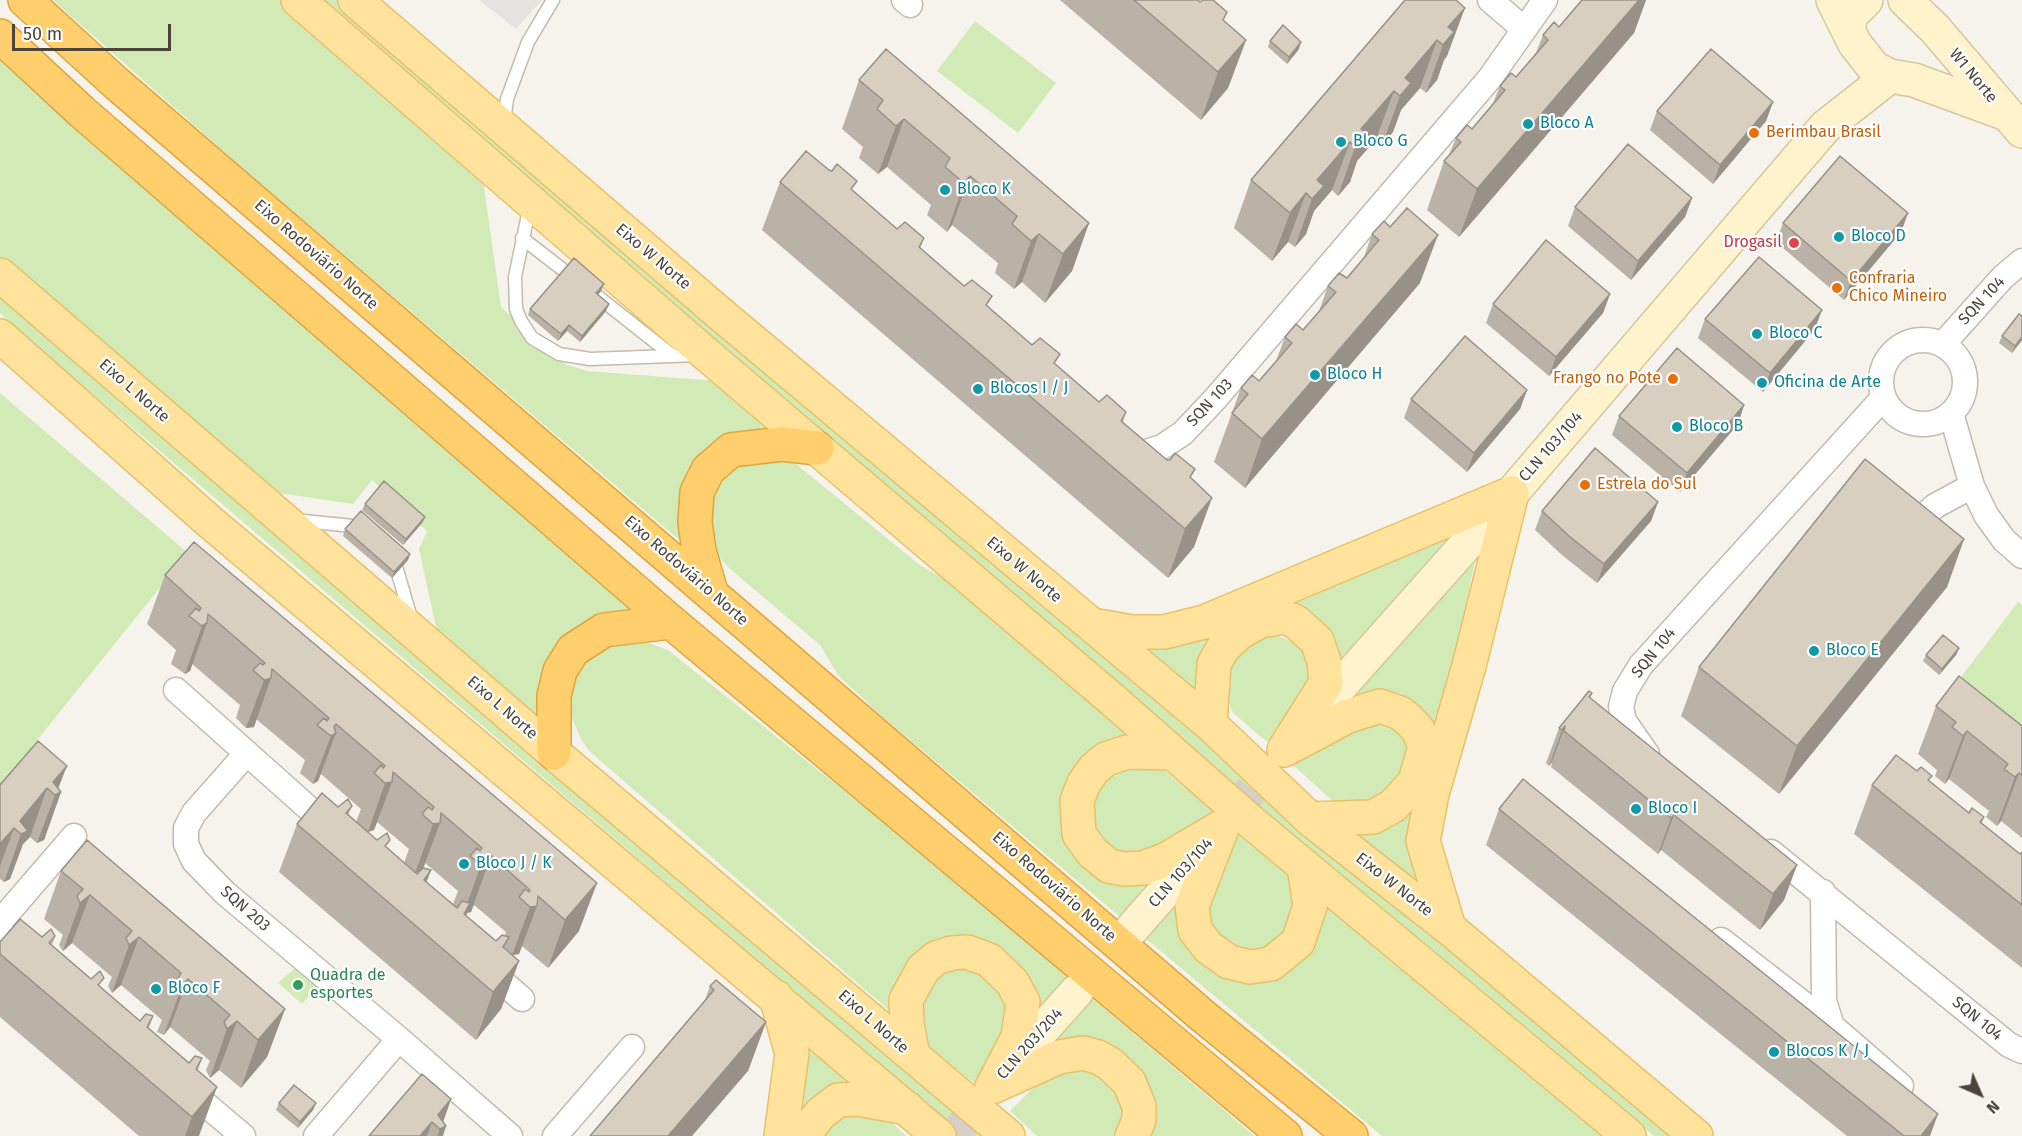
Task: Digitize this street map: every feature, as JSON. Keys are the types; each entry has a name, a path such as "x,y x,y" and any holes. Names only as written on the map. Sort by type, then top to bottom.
{"highway":[{"name":"Eixo Rodoviário Norte","path":"25,0 116,83 1204,1017 1351,1136"},
{"path":"0,36 82,112 671,622 1284,1136"},
{"path":"711,592 699,551 695,522 697,492 708,470 731,450 782,444 817,448"},
{"path":"554,753 554,696 560,670 573,650 604,630 671,622"}],"main road":[{"path":"298,0 706,354 1304,866 1629,1136"},
{"name":"Eixo W Norte","path":"355,0 503,129 1089,625 1210,724 1310,819 1449,928 1696,1136"},
{"name":"Eixo L Norte","path":"0,275 554,753 1008,1136"},
{"path":"0,336 219,530 909,1108 939,1136"},
{"path":"1089,625 1132,632 1164,632 1204,621 1512,493"},
{"path":"1449,928 1423,841 1432,794 1468,666 1512,493"},
{"path":"1210,724 1214,664 1223,648 1239,633 1260,621 1285,617 1308,631 1317,641 1324,661 1326,683 1278,757"},
{"path":"1278,757 1348,716 1380,706 1400,713 1418,730 1425,746 1422,766 1415,782 1393,806 1374,817 1310,819"},
{"path":"1172,753 1127,752 1106,759 1094,769 1077,801 1079,834 1092,852 1109,866 1124,869 1143,868 1165,860 1227,820"},
{"path":"1227,820 1192,906 1196,930 1208,947 1229,962 1250,967 1271,964 1298,942 1310,906 1304,866"},
{"path":"913,1056 907,1023 906,1000 923,969 936,958 952,953 967,952 988,960 1012,982 1023,1002 1018,1037 988,1093"},
{"path":"776,998 792,1053 782,1136"},
{"path":"988,1093 1065,1056 1083,1053 1098,1057 1110,1064 1129,1082 1139,1106 1139,1120 1132,1136"},
{"path":"803,1136 820,1114 838,1100 858,1099 909,1108"}],"street":[{"path":"1490,0 1524,29"},
{"name":"SQN 103","path":"1102,434 1126,452 1143,453 1162,447 1183,433 1216,398 1490,78 1545,0"},
{"path":"1841,14 1850,16 1866,0"},
{"name":"W1 Norte","path":"1905,0 1935,29 1941,39 2013,122"},
{"path":"1841,14 1863,56"},
{"name":"CLN 103/104","path":"1825,126 1902,78 1931,67 1938,58 1941,39"},
{"name":"W1 Norte","path":"1863,56 1875,68 2013,122"},
{"name":"CLN 103/104","path":"1278,757 1512,493 1825,126 1863,56"},
{"name":"SQN 104","path":"1943,344 2003,277 2022,261"},
{"path":"1922,339 1943,344 1957,355 1966,379 1965,392 1951,413 1934,422 1913,423 1901,418 1883,398 1882,371 1887,359 1897,348 1922,339"},
{"name":"SQN 104","path":"1668,771 1650,757 1624,721 1621,707 1625,691 1641,665 1684,616 1883,398"},
{"path":"1951,413 1972,486 1986,515 2004,540 2022,556"},
{"path":"1888,551 1935,506 1972,486"},
{"path":"176,690 353,848"},
{"name":"SQN 203","path":"247,753 194,813 186,828 186,844 194,861 225,893 399,1039 485,1128 510,1136"},
{"name":"CLN 103/104","path":"1130,931 1227,820"},
{"name":"SQN 104","path":"1750,835 2009,1045 2022,1051"},
{"path":"0,922 74,836"},
{"path":"1823,892 1824,1001 1833,1026"},
{"path":"1701,924 1833,1026 1921,1103"},
{"path":"0,931 45,969"},
{"path":"468,952 522,999"},
{"name":"CLN 203/204","path":"988,1093 1077,991"},
{"path":"316,1136 399,1039"},
{"path":"555,1136 632,1047"},
{"path":"171,1075 243,1136"}],"lane":[{"path":"503,129 515,76 528,42 553,0"},
{"path":"530,201 515,277 516,309 521,321 540,344 559,354 590,359 706,354"},
{"path":"522,238 562,269"},
{"path":"596,295 673,356"},
{"path":"281,518 353,526"},
{"path":"395,562 415,634"}],"green space":[{"path":"53,0 291,0 482,173 501,307 565,364 587,371 718,381 784,432 760,429 736,436 684,544 239,165"},
{"path":"317,0 340,0 1679,1136 1654,1136 1456,973 1017,601"},
{"path":"975,21 1056,83 1018,133 937,71"},
{"path":"0,55 649,618 594,627 551,732 438,636 419,549 427,531 372,480 353,504 273,492 0,260"},
{"path":"0,292 986,1136 964,1136 27,338 0,313"},
{"path":"0,393 188,553 0,786"},
{"path":"740,459 790,459 921,566 973,594 1149,746 1107,752 1077,838 1162,874 1126,922 877,712 838,675 820,645 729,568 710,547 704,522 717,479"},
{"path":"1465,528 1328,688 1328,658 1257,616 1207,709 1125,641"},
{"path":"1478,547 1432,769 1432,901 1340,822 1351,825 1427,758 1364,694 1352,694"},
{"path":"2018,602 2022,605 2022,734 1955,685"},
{"path":"1256,634 1278,636 1296,643 1307,651 1318,672 1291,720 1267,742 1233,713 1221,684 1223,666"},
{"path":"643,641 668,650 953,878 1074,982 1031,1033 967,946 899,1019 589,751 571,716 569,692 578,672 589,659 612,644"},
{"path":"1376,723 1403,735 1412,744 1407,776 1370,804 1336,804 1293,765 1339,731"},
{"path":"1139,762 1161,768 1218,815 1150,860 1105,849 1089,816 1103,778"},
{"path":"1238,832 1284,871 1293,882 1296,929 1249,958 1210,935 1208,888"},
{"path":"1188,887 1187,903 1259,974 1315,891 1617,1136 1382,1136 1145,938"},
{"path":"965,962 1015,1002 982,1089 926,1044 917,1006 936,975"},
{"name":"Quadra de esportes","path":"296,967 317,987 302,1004 278,983"},
{"path":"1093,999 1254,1136 1141,1136 1139,1082 1046,1053"},
{"path":"803,1042 876,1095 799,1136"},
{"path":"1088,1062 1127,1098 1121,1136 1037,1136 1010,1111 1048,1073"},
{"path":"839,1110 883,1114 906,1136 809,1136"}],"shaded area":[{"path":"479,0 542,0 516,29"}],"building":[{"path":"1134,0 1198,0 1200,2 1213,0 1227,12 1223,20 1246,40 1218,72"},
{"path":"1405,0 1456,0 1465,8 1448,27 1454,32 1443,45 1437,40 1405,78 1411,83 1400,96 1394,91 1361,129 1367,134 1355,147 1350,142 1317,180 1324,186 1312,199 1306,193 1290,213 1251,180"},
{"path":"1582,0 1639,0 1477,189 1444,161 1461,142 1456,138 1467,125 1472,129 1505,90 1500,86 1511,73 1516,77 1548,40 1543,35 1554,22 1559,27"},
{"path":"1283,25 1301,42 1289,57 1270,41"},
{"path":"886,49 1089,223 1063,254 1039,234 1031,241 1012,224 1017,216 970,176 964,183 945,167 950,158 904,119 896,126 877,109 883,100 859,80"},
{"path":"1711,49 1773,102 1720,165 1657,111"},
{"path":"1628,144 1692,198 1638,261 1575,207"},
{"path":"806,151 829,170 832,171 837,164 857,181 851,189 897,229 905,222 924,238 919,247 964,286 972,280 992,296 986,305 1032,345 1040,338 1060,354 1054,363 1099,402 1107,395 1126,412 1121,421 1167,460 1170,460 1175,453 1195,469 1190,477 1212,498 1185,529 780,182"},
{"name":"Bloco D","path":"1840,156 1908,213 1851,281 1783,223"},
{"path":"1407,208 1438,235 1262,439 1232,413 1248,394 1241,388 1252,375 1259,381 1292,343 1285,337 1296,324 1303,330 1336,292 1328,286 1339,273 1347,278 1379,240 1372,234 1384,221 1390,227"},
{"path":"1546,240 1610,294 1556,357 1493,304"},
{"name":"Bloco C","path":"1759,257 1822,310 1770,373 1705,319"},
{"path":"574,258 604,284 596,293 609,304 582,336 569,325 561,334 530,309"},
{"path":"2019,314 2022,316 2022,337 2015,346 2002,336"},
{"path":"1465,336 1527,390 1474,453 1411,399"},
{"name":"Bloco B","path":"1677,348 1744,405 1687,473 1619,416"},
{"path":"1595,448 1658,502 1604,564 1542,511"},
{"name":"Bloco E","path":"1865,459 1964,539 1797,746 1699,667"},
{"path":"384,481 425,517 406,539 365,504"},
{"path":"361,511 410,554 394,572 345,529"},
{"path":"194,542 597,883 565,920 538,896 537,906 530,907 519,897 525,889 529,892 530,890 489,854 488,864 481,865 470,856 477,848 480,851 482,848 441,813 440,823 433,824 422,814 428,807 432,810 434,807 393,772 392,782 385,783 374,773 381,765 383,768 385,766 336,724 334,727 336,733 331,736 317,725 324,718 327,721 329,718 272,669 271,678 264,680 253,670 260,663 263,665 265,663 208,614 207,623 202,626 189,616 196,608 199,611 201,608 165,575"},
{"path":"1943,635 1959,648 1942,669 1926,655"},
{"path":"1959,676 2022,726 2022,775 2019,773 2015,777 2004,769 2008,764 1967,731 1963,736 1952,727 1956,722 1936,706"},
{"path":"1589,691 1592,693 1589,697 1797,865 1773,894 1674,815 1671,818 1564,731 1565,726 1562,730 1559,728"},
{"path":"38,741 67,766 53,782 61,792 55,795 47,788 20,821 28,831 21,834 14,828 0,844 0,785"},
{"path":"1896,755 1917,771 1921,767 1932,776 1928,780 1969,813 1972,808 1984,817 1980,822 2020,854 2022,852 2022,905 1872,785"},
{"path":"1523,779 1938,1114 1921,1136 1904,1136 1499,809"},
{"path":"322,793 338,807 348,799 352,806 346,813 377,840 387,833 390,840 385,846 417,874 423,868 431,870 424,880 457,908 462,901 470,903 464,914 496,941 502,935 509,937 503,947 519,961 493,992 297,824"},
{"path":"87,840 285,1009 258,1040 237,1021 227,1029 224,1022 230,1015 188,979 182,986 175,984 181,973 139,937 129,945 126,938 132,931 90,895 80,903 77,896 83,889 61,871"},
{"path":"20,919 42,937 51,929 55,936 49,943 91,979 100,971 104,978 98,985 140,1021 146,1014 153,1016 147,1027 189,1063 195,1056 202,1058 196,1069 217,1087 192,1117 0,954 0,942"},
{"path":"716,980 766,1022 668,1136 590,1136 714,990 710,986"},
{"path":"422,1074 451,1099 438,1115 446,1126 440,1129 432,1122 420,1136 369,1136"},
{"path":"294,1085 316,1103 300,1122 279,1103"}],"tunnel":[{"path":"1231,815 1272,765"},
{"path":"954,1136 983,1099"}],"place":[{"name":"Bloco A","path":"1528,124"},
{"name":"Berimbau Brasil","path":"1754,133"},
{"name":"Bloco G","path":"1341,142"},
{"name":"Bloco K","path":"945,190"},
{"name":"Bloco D","path":"1839,237"},
{"name":"Drogasil","path":"1794,243"},
{"name":"Confraria Chico Mineiro","path":"1837,288"},
{"name":"Bloco C","path":"1757,334"},
{"name":"Bloco H","path":"1315,375"},
{"name":"Frango no Pote","path":"1673,379"},
{"name":"Oficina de Arte","path":"1762,383"},
{"name":"Blocos I / J","path":"978,389"},
{"name":"Bloco B","path":"1677,427"},
{"name":"Estrela do Sul","path":"1585,485"},
{"name":"Bloco E","path":"1814,651"},
{"name":"Bloco I","path":"1636,809"},
{"name":"Bloco J / K","path":"464,864"},
{"name":"Quadra de esportes","path":"298,985"},
{"name":"Bloco F","path":"156,989"},
{"name":"Blocos K / J","path":"1774,1052"}]}
